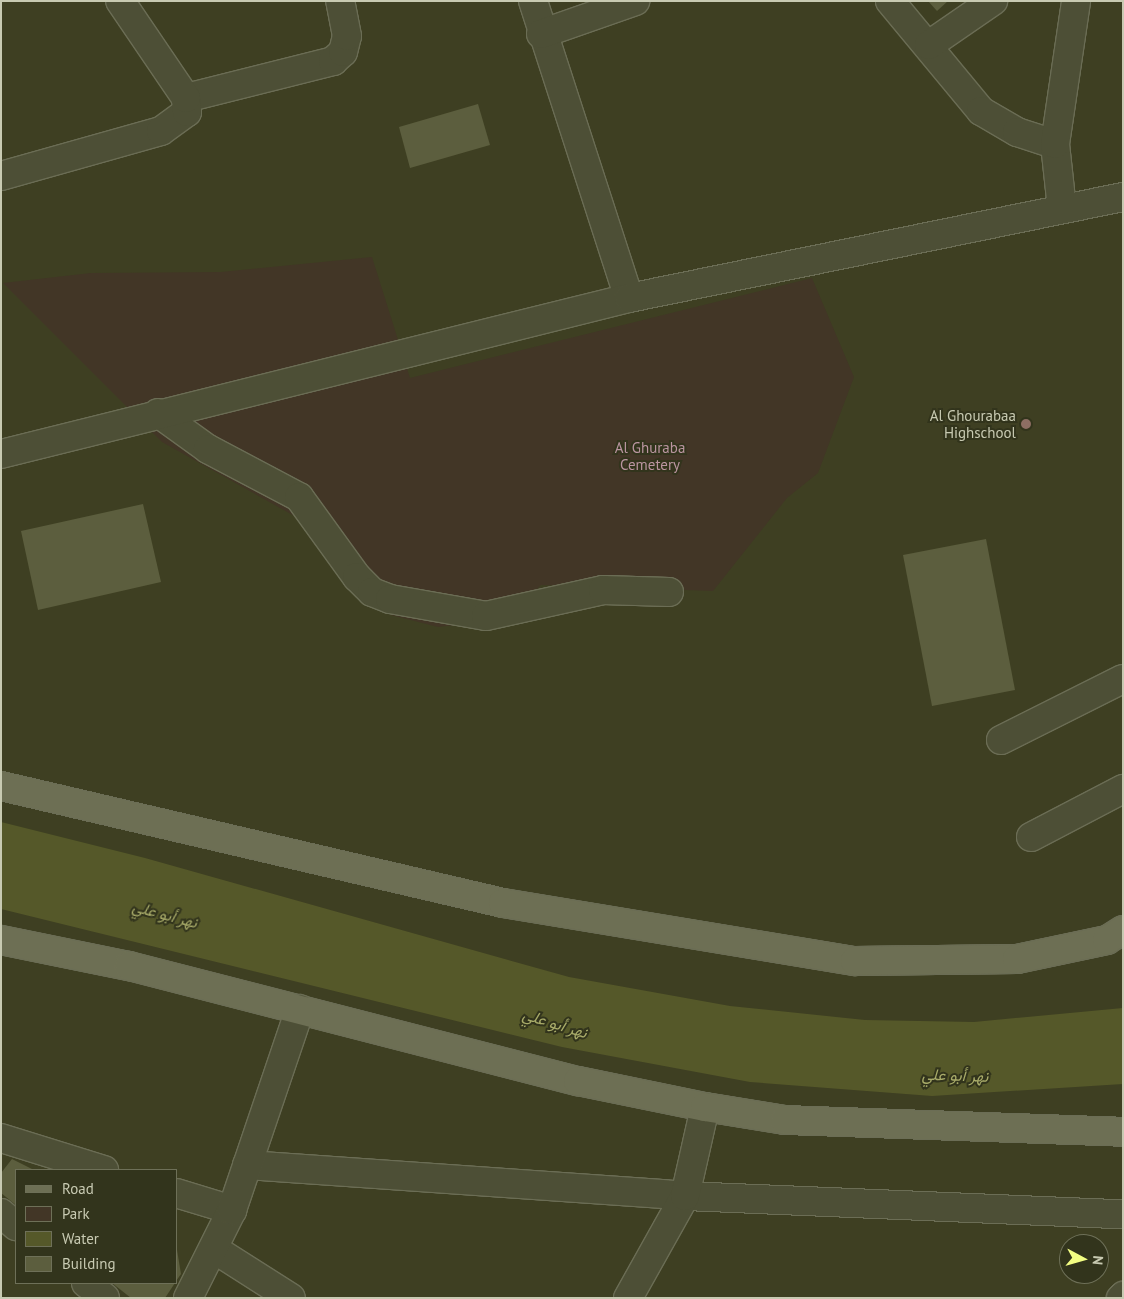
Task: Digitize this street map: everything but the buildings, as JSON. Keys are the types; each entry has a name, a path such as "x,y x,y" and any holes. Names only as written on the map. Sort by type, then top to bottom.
{"main road":[{"path":"1,786 503,903 855,962 1017,959 1107,940 1123,930"},
{"path":"1,940 129,966 578,1080 705,1107 786,1120 1123,1132"}],"street":[{"path":"1,176 161,131 182,118 186,98 120,1"},
{"path":"186,98 333,61 344,52 347,36 340,1"},
{"path":"533,1 541,34 629,298"},
{"path":"541,34 635,1"},
{"path":"929,45 993,1"},
{"path":"1062,208 1055,144 1076,1"},
{"path":"892,3 929,45 951,79 981,111 1016,132 1055,144"},
{"path":"1,454 158,413 629,298 1123,197"},
{"path":"158,413 208,449 299,497 357,577 372,592 390,599 486,616 603,590 669,592"},
{"path":"1001,740 1123,679"},
{"path":"1031,837 1123,789"},
{"path":"188,1298 232,1210 300,1009"},
{"path":"628,1298 686,1196 705,1107"},
{"path":"1,1138 101,1169"},
{"path":"247,1165 686,1196 1123,1214"},
{"path":"178,1194 232,1210"},
{"path":"1,1213 15,1225"},
{"path":"214,1249 291,1298"},
{"path":"87,1284 105,1298"}],"green space":[{"name":"Al Ghuraba Cemetery","path":"372,257 410,378 812,278 854,377 818,473 787,498 713,591 541,585 508,619 438,627 391,615 369,604 314,527 162,442 3,283 91,273 221,272"}],"water":[{"name":"نهر أبو علي","path":"1,822 145,858 569,977 730,1006 865,1020 974,1022 1123,1008 1123,1084 932,1096 750,1082 562,1047 1,909"}],"place":[{"name":"Al Ghourabaa Highschool","path":"1026,424"}]}
